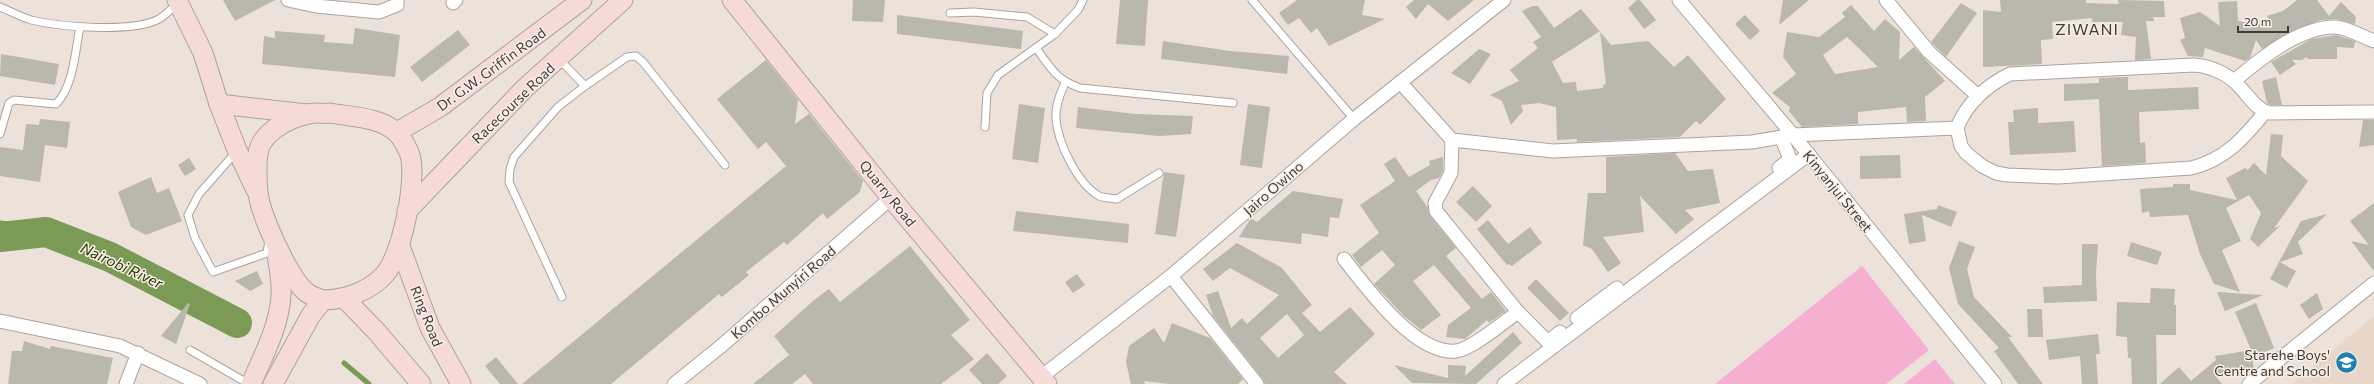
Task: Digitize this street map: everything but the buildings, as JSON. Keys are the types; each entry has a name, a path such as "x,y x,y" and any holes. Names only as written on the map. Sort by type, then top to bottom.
{"main road":[{"name":"Dr. G.W. Griffin Road","path":"397,132 440,107 582,0"},
{"name":"Racecourse Road","path":"407,211 525,88 623,0"},
{"name":"Quarry Road","path":"732,0 891,198 1044,380"},
{"path":"178,1 203,53 219,104 237,150 258,193 273,237 292,274 306,292 323,300 344,298 362,292 385,274 400,246 411,182 410,155 397,132 373,120 330,114 309,114 219,104"},
{"path":"258,193 259,150 267,135 278,127 309,114"},
{"path":"250,384 275,328 280,310 281,294 273,237"},
{"name":"Ring Road","path":"400,246 430,328 461,384"},
{"path":"344,298 377,332 421,384"},
{"path":"273,384 311,315 323,300"}],"street":[{"path":"288,0 316,6 379,12 397,5 397,0"},
{"name":"Jairo Owino","path":"1044,380 1171,276 1354,119 1504,0"},
{"name":"Kinyanjui Street","path":"1679,0 1787,136 1809,154 1994,384"},
{"path":"1886,0 1929,52 1978,96"},
{"path":"2234,81 2266,54 2315,30 2337,27 2374,41"},
{"path":"2264,112 2244,138 2229,151 2204,165 2191,168 2058,177 1996,173 1966,153 1961,146 1957,128 1978,96 1993,82 2010,74 2194,65 2207,66 2234,81 2264,112 2279,114 2374,112"},
{"path":"1400,82 1452,140 1553,151 1752,142 1787,136 1957,128"},
{"path":"1452,140 1451,173 1435,203 1436,210 1518,312 1548,342 1595,303 1673,248 1790,159 1787,136"},
{"path":"1504,384 1809,154"},
{"name":"Kombo Munyiri Road","path":"674,384 720,347 891,198"},
{"path":"1344,259 1380,305 1424,344 1441,350 1458,351 1478,341 1518,312"},
{"path":"1171,276 1257,384"},
{"path":"2249,384 2374,284"},
{"path":"0,321 111,344 138,353 200,384"},
{"path":"126,384 138,353"}],"lane":[{"path":"985,127 987,93 998,75 1055,34 1078,10 1083,0"},
{"path":"1252,0 1354,119"},
{"path":"0,7 31,20 80,27 130,26 148,23 159,19 178,1"},
{"path":"950,13 974,12 1027,17 1055,34"},
{"path":"0,134 8,104 14,100 56,104 63,97 68,83 80,27"},
{"path":"1036,48 1056,76 1065,83 1080,88 1233,103"},
{"path":"562,297 512,194 509,182 510,169 514,157 544,122 569,97 627,58 636,56 643,62 725,165"},
{"path":"559,59 585,86"},
{"path":"1065,83 1058,99 1056,118 1070,163 1087,186 1100,196 1117,199 1159,173"},
{"path":"237,150 199,194 188,215 195,238 213,272 267,253 273,237"},
{"path":"190,350 250,384"}],"shaded area":[{"path":"1862,266 1929,350 1886,384 1715,384"},
{"name":"Starehe Boys' Centre and School","path":"2374,316 2374,384 2292,384 2345,340"},
{"path":"1935,359 1955,384 1904,384"}],"waterway":[{"path":"0,223 34,227 46,232"},
{"name":"Nairobi River","path":"0,237 46,232 110,257 237,323"},
{"name":"Nairobi River","path":"344,363 369,384"}],"place":[{"name":"Starehe Boys' Centre and School","path":"2346,362"}],"district":[{"name":"ZIWANI","path":"2087,28"}]}
